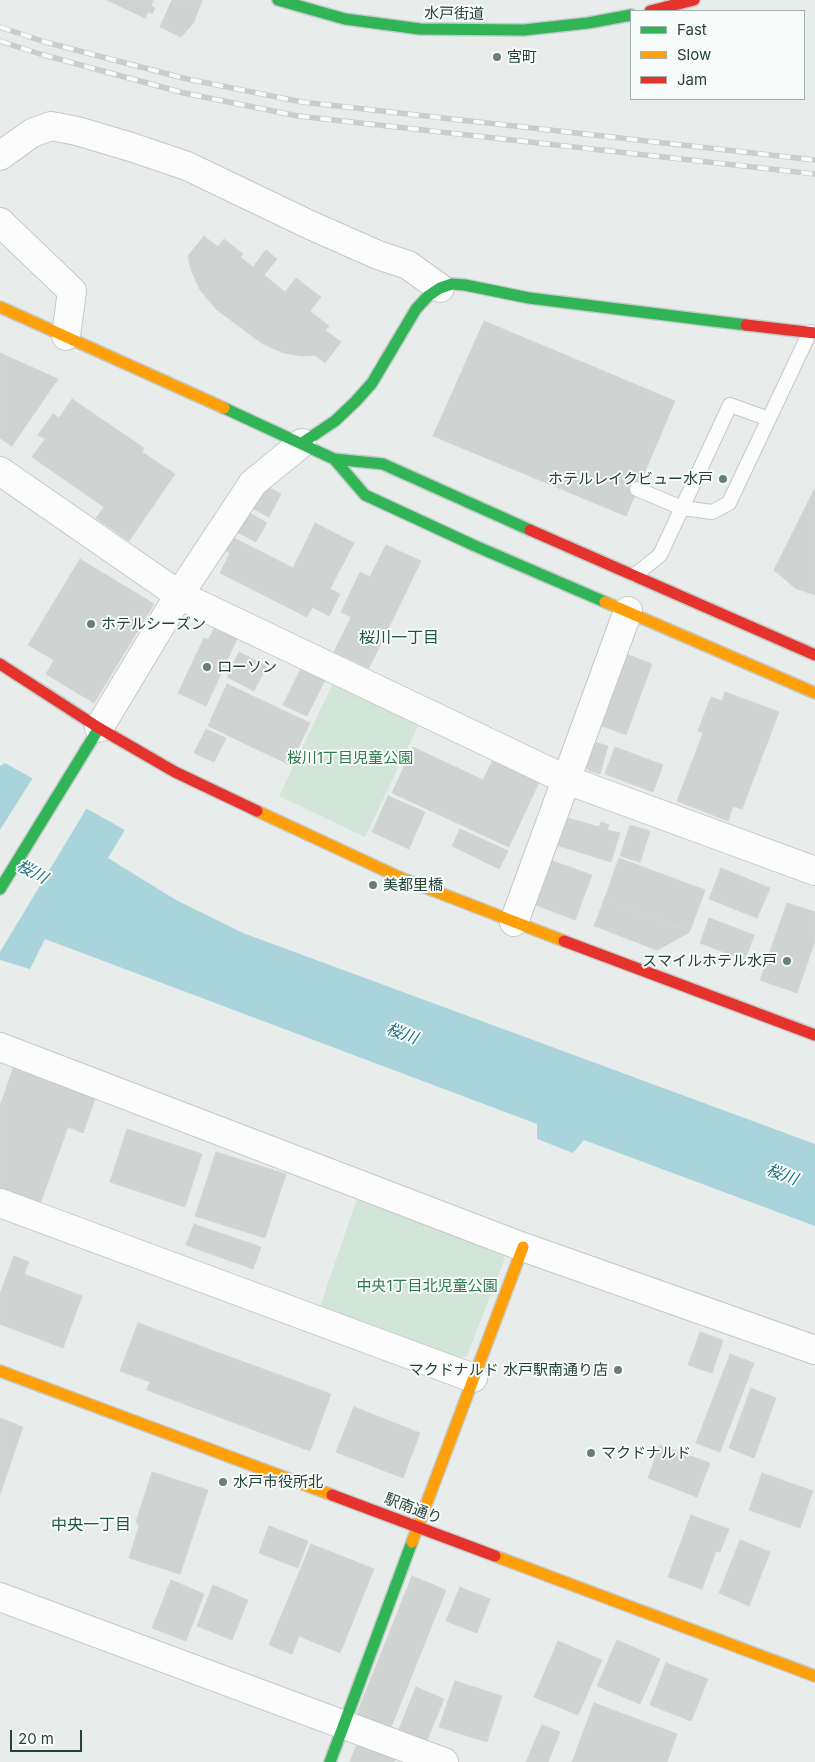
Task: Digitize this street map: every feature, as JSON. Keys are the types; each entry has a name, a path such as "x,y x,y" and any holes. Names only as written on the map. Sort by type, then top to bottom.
{"street":[{"name":"水戸街道","path":"278,0 345,19 420,29 524,30 588,23 630,15"},
{"path":"654,10 694,0"},
{"path":"0,156 32,133 51,126 77,131 131,147 188,166 378,255 408,265 440,288"},
{"path":"0,222 72,291 66,336"},
{"path":"0,888 179,595 253,483 302,442 335,421 356,401 372,383 416,309 428,296 440,288 452,284 465,285 529,298 813,332"},
{"path":"0,307 302,442 334,459 365,495 473,545 815,693"},
{"path":"334,459 383,464 815,655"},
{"path":"0,471 179,595 567,780 815,871"},
{"path":"514,922 628,611"},
{"path":"0,664 99,728 175,772 343,852 402,878 514,922 815,1035"},
{"path":"0,1047 523,1247 815,1350"},
{"path":"0,1203 473,1378"},
{"path":"330,1762 523,1247"},
{"name":"駅南通り","path":"0,1371 815,1676"},
{"path":"0,1596 444,1762"}],"lane":[{"path":"637,488 682,508 712,512 729,504 813,332"},
{"path":"635,575 660,555 730,405 769,419"}],"green space":[{"name":"桜川1丁目児童公園","path":"335,679 421,720 365,837 279,796"},
{"name":"中央1丁目北児童公園","path":"357,1199 501,1250 505,1258 467,1356 456,1360 319,1309"}],"water":[{"name":"桜川","path":"5,763 125,830 108,858 176,900 243,933 815,1144 815,1226 584,1140 573,1153 537,1139 537,1124 45,939 30,969 0,960 0,766"}],"pier":[{"path":"34,776 88,806 0,952 0,830"}],"building":[{"path":"107,0 153,0 151,6 155,8 152,14 148,12 145,18"},
{"path":"172,0 202,0 194,22 181,37 160,27"},
{"path":"204,236 218,247 224,239 243,254 240,257 253,267 266,250 277,259 264,275 285,292 296,278 321,297 310,311 329,326 325,330 341,342 325,363 315,355 301,356 284,353 263,344 217,310 200,290 191,270 188,256"},
{"path":"484,321 675,401 626,516 433,436"},
{"path":"0,353 58,379 12,446 0,438"},
{"path":"72,399 144,448 142,452 175,474 129,541 96,518 104,507 32,457 45,439 38,435 53,414 59,418"},
{"path":"266,486 281,494 269,517 248,506"},
{"path":"815,488 815,595 795,588 774,570"},
{"path":"244,510 267,523 256,542 233,530"},
{"path":"315,523 354,543 330,589 340,594 329,616 312,607 307,617 220,573 230,553 221,548 228,535 293,568"},
{"path":"386,545 421,561 369,668 334,652 351,617 341,612 360,572 370,577"},
{"name":"ホテルシーズン","path":"80,559 154,604 94,703 46,674 54,660 28,645"},
{"name":"ローソン","path":"214,629 237,639 206,706 178,693 204,638 208,640"},
{"path":"239,652 267,666 254,691 227,677"},
{"path":"626,654 652,664 626,735 599,725"},
{"path":"301,668 325,680 307,716 283,705"},
{"path":"227,684 310,723 290,765 208,726"},
{"path":"725,692 779,712 742,809 733,806 728,821 677,801 703,733 698,731 711,697 722,701"},
{"path":"206,729 226,738 214,762 194,753"},
{"path":"591,741 608,746 600,774 589,771 584,764"},
{"path":"413,747 483,780 494,757 541,778 509,847 392,793"},
{"path":"615,747 663,765 653,792 605,774"},
{"path":"388,796 425,812 409,849 372,832"},
{"path":"561,816 599,827 601,822 609,825 607,830 620,833 611,862 553,844"},
{"path":"630,825 650,831 640,862 620,856"},
{"path":"460,829 508,851 499,869 452,846"},
{"path":"619,858 705,890 690,931 604,900"},
{"path":"547,859 592,875 575,920 531,903"},
{"path":"721,868 770,888 757,918 709,899"},
{"path":"604,900 690,932 657,950 594,926"},
{"name":"スマイルホテル水戸","path":"787,903 815,912 815,941 797,993 760,980"},
{"path":"709,918 754,935 745,960 700,943"},
{"path":"14,1066 96,1096 83,1133 68,1127 40,1204 0,1189 0,1106"},
{"path":"127,1129 202,1154 185,1207 110,1182"},
{"path":"216,1152 286,1174 265,1238 195,1216"},
{"path":"194,1224 261,1247 253,1269 186,1245"},
{"path":"14,1256 29,1262 24,1274 82,1296 63,1348 0,1324 0,1294"},
{"path":"138,1323 331,1394 310,1451 147,1390 150,1382 120,1371"},
{"path":"700,1332 723,1340 712,1373 688,1365"},
{"path":"730,1354 754,1363 720,1452 696,1443"},
{"path":"751,1388 776,1398 754,1458 729,1448"},
{"path":"354,1407 420,1433 403,1478 336,1452"},
{"path":"0,1418 23,1427 0,1494"},
{"path":"660,1445 710,1463 697,1497 648,1478"},
{"path":"152,1472 208,1490 180,1574 129,1558 139,1526 136,1522"},
{"path":"762,1473 813,1491 800,1528 749,1510"},
{"path":"691,1515 729,1529 720,1552 716,1551 702,1589 668,1577"},
{"path":"269,1526 308,1541 298,1568 259,1553"},
{"path":"740,1540 770,1552 749,1606 719,1593"},
{"path":"311,1544 374,1569 340,1653 299,1636 292,1654 269,1645"},
{"path":"412,1576 446,1590 390,1730 356,1716"},
{"path":"171,1580 204,1594 186,1641 152,1628"},
{"path":"213,1585 248,1600 232,1640 197,1626"},
{"path":"460,1587 490,1599 477,1633 446,1621"},
{"path":"617,1640 660,1659 640,1704 597,1686"},
{"path":"558,1641 602,1660 578,1715 534,1697"},
{"path":"666,1663 708,1679 691,1721 650,1705"},
{"path":"455,1681 502,1696 487,1742 439,1727"},
{"path":"416,1687 444,1699 425,1745 397,1734"},
{"path":"594,1703 677,1734 667,1762 572,1762"},
{"path":"542,1725 560,1732 548,1762 526,1762"},
{"path":"357,1744 396,1758 394,1762 350,1762"}],"railway":[{"path":"0,27 45,42 187,79 302,102 815,160"},
{"path":"0,41 40,54 184,93 298,116 815,174"}],"traffic: fast":[{"path":"278,0 345,19 420,29 524,30 588,23 630,15"},
{"path":"302,443 335,421 356,401 372,383 416,309 428,296 440,288 452,284 529,298 746,325"},
{"path":"224,408 334,459 383,464 530,530"},
{"path":"334,459 365,495 473,545 605,602"},
{"path":"0,889 99,728"},
{"path":"330,1762 412,1542"}],"traffic: slow":[{"path":"0,307 224,408"},
{"path":"605,602 815,693"},
{"path":"257,811 401,878 564,941"},
{"path":"412,1542 523,1247"},
{"path":"0,1371 332,1495"},
{"path":"495,1556 815,1676"}],"traffic: jam":[{"path":"654,10 694,0"},
{"path":"746,325 815,333"},
{"path":"530,530 815,655"},
{"path":"0,664 99,728 175,772 257,811"},
{"path":"564,941 815,1035"},
{"path":"332,1495 495,1556"}],"place":[{"name":"宮町","path":"497,57"},
{"name":"ホテルレイクビュー水戸","path":"723,479"},
{"name":"ホテルシーズン","path":"91,624"},
{"name":"ローソン","path":"207,667"},
{"name":"美都里橋","path":"373,885"},
{"name":"スマイルホテル水戸","path":"787,961"},
{"name":"マクドナルド 水戸駅南通り店","path":"618,1370"},
{"name":"マクドナルド","path":"591,1453"},
{"name":"水戸市役所北","path":"223,1482"}],"district":[{"name":"桜川一丁目","path":"399,638"},
{"name":"中央一丁目","path":"91,1525"}]}
